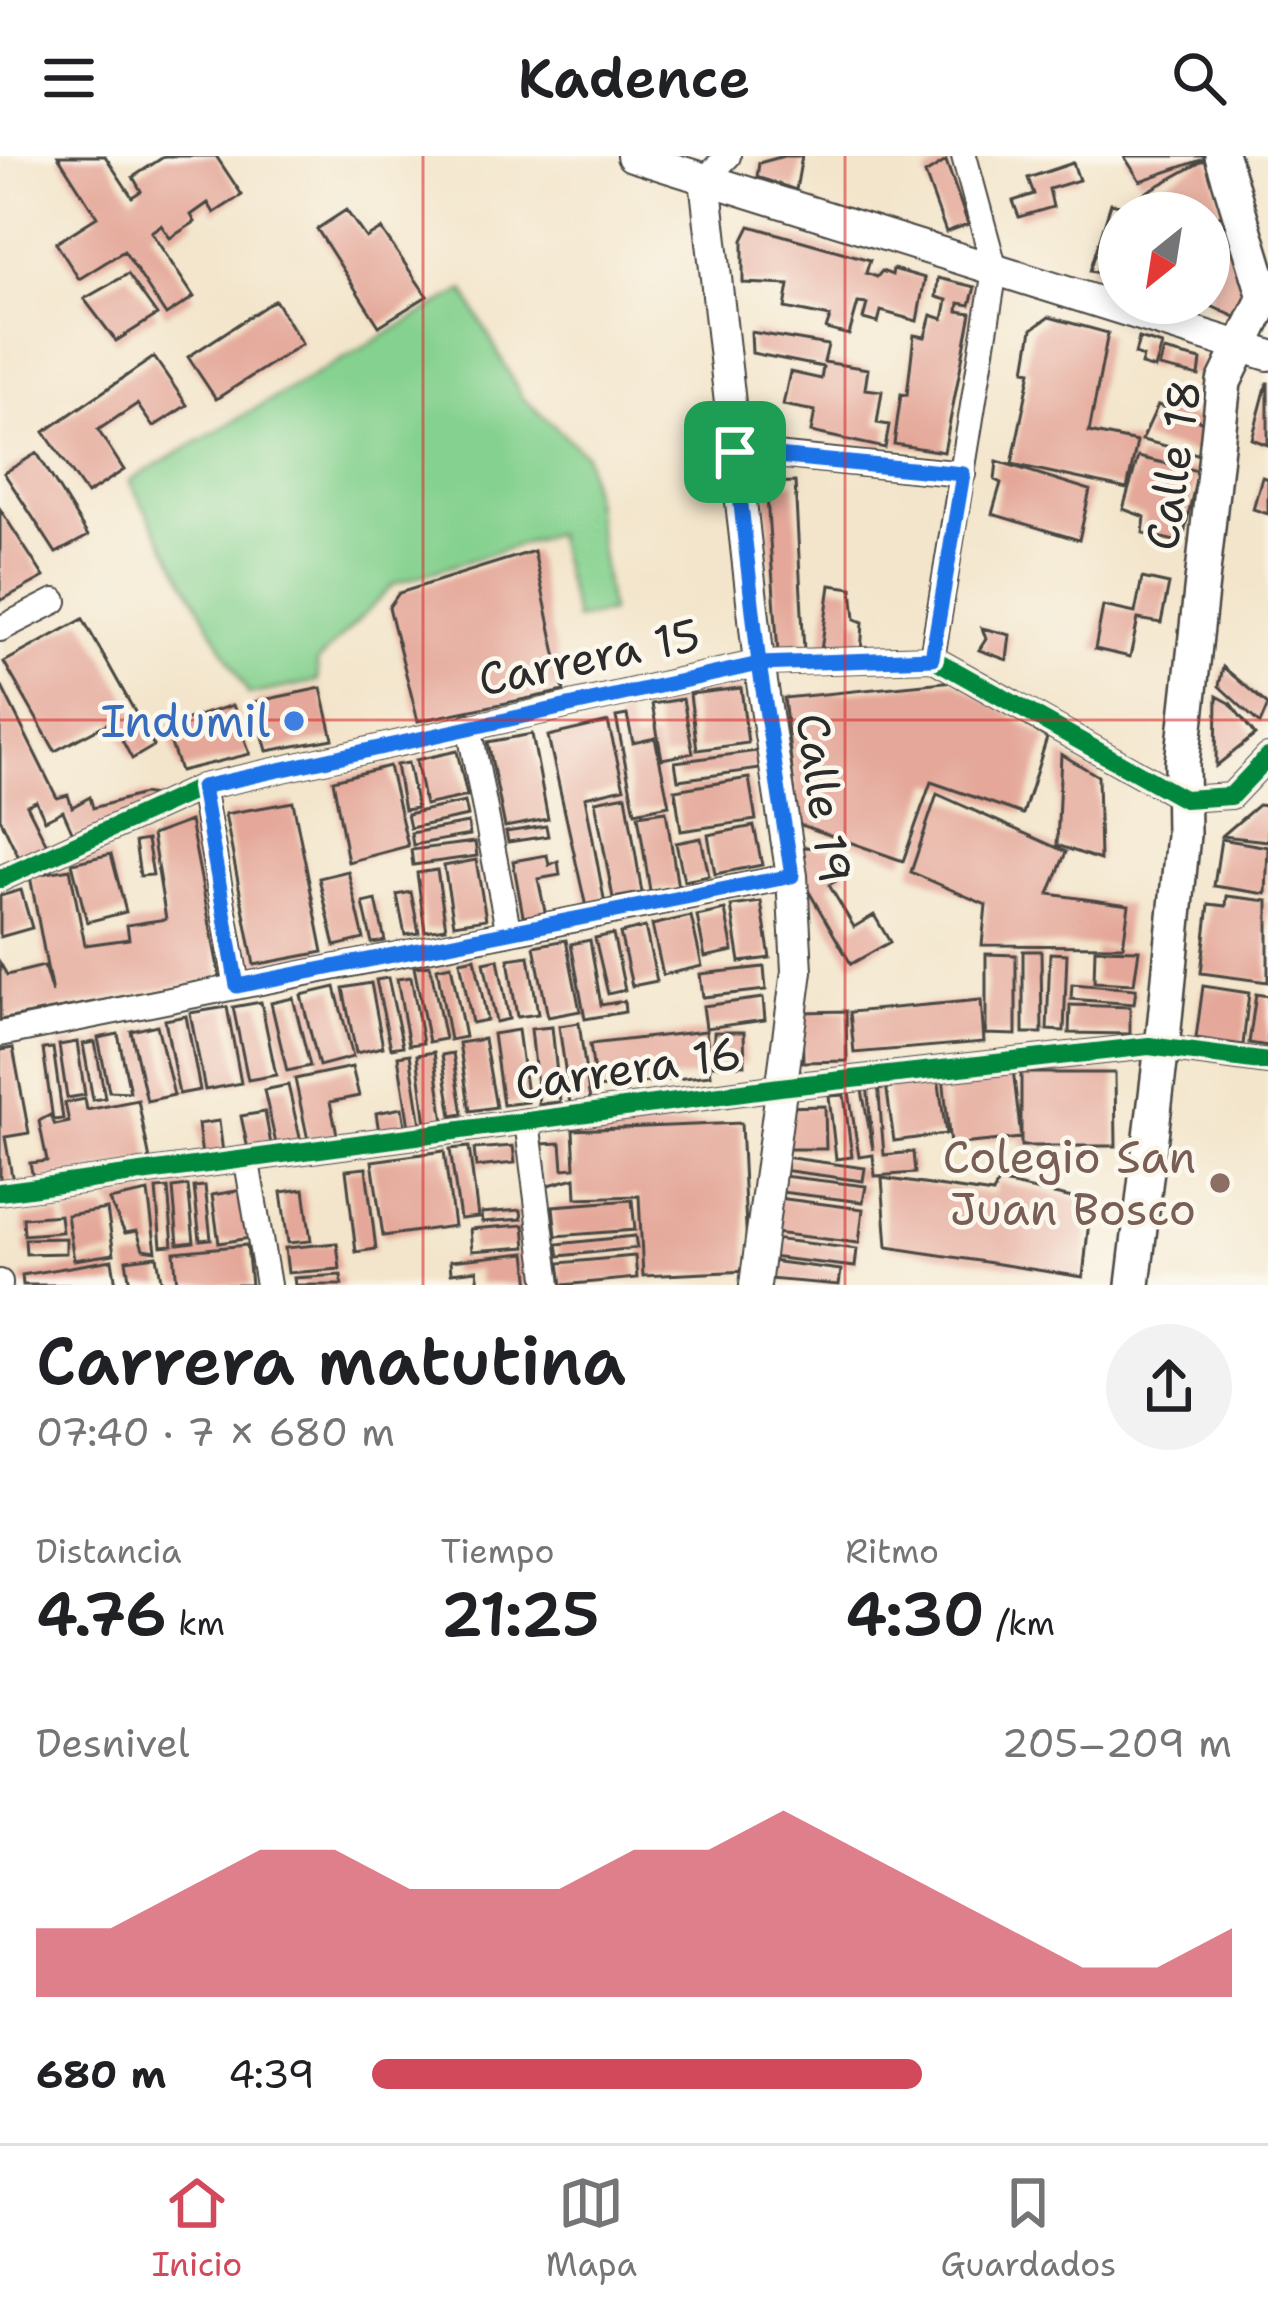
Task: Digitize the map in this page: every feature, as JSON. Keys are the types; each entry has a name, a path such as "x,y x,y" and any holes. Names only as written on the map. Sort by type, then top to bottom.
{"main road":[{"name":"Calle 18","path":"1132,1285 1161,1047 1184,799 1182,763 1224,382 1255,351 1264,297 1222,156"}],"street":[{"path":"632,156 1255,351"},
{"path":"705,179 728,156"},
{"path":"964,156 995,270 932,658 1184,799 1231,796 1268,757"},
{"name":"Calle 19","path":"705,179 759,664 792,876 797,971 755,1285"},
{"path":"735,452 963,474"},
{"path":"0,629 55,601"},
{"name":"Carrera 15","path":"0,879 202,787 759,664 932,658"},
{"path":"469,726 508,929"},
{"path":"202,787 237,986"},
{"path":"0,1034 792,876"},
{"name":"Carrera 16","path":"0,1192 780,1088 1161,1047 1268,1063"},
{"path":"527,1121 548,1285"},
{"path":"247,1162 268,1285"}],"green space":[{"path":"464,290 522,397 586,455 610,612 576,620 554,534 394,584 317,662 318,681 249,695 129,481"}],"building":[{"path":"58,156 105,156 132,197 141,191 133,177 165,156 216,156 242,195 214,213 208,203 191,215 195,222 170,238 161,225 151,232 194,297 166,315 124,251 79,279 56,243 97,217"},
{"path":"802,156 796,190 757,177 759,163"},
{"path":"1124,156 1210,156 1210,157 1140,181"},
{"path":"1210,157 1217,192 1147,192"},
{"path":"946,161 968,224 946,232 925,174"},
{"path":"1073,163 1079,180 1049,189 1053,207 1019,217 1013,201 1034,194 1028,178"},
{"path":"346,210 366,238 381,229 427,296 379,326 317,229"},
{"path":"750,226 870,260 866,273 877,277 882,271 892,275 893,269 925,278 917,321 881,311 878,323 863,319 867,304 858,303 849,335 826,329 830,317 785,308 789,285 743,283 743,240"},
{"path":"1230,227 1259,307 1240,319 1230,314"},
{"path":"1098,245 1098,273 1090,271"},
{"path":"128,274 157,315 116,341 84,299"},
{"path":"938,278 975,287 970,305 959,303 958,311 971,313 944,452 894,444 901,394 907,395 914,335 925,337 931,315 943,319 947,300 936,297"},
{"path":"275,300 302,344 216,399 188,357"},
{"path":"1049,317 1108,333 1089,432 1137,442 1127,489 1012,464 1031,371 1025,370 1032,329"},
{"path":"751,332 828,345 824,362 868,369 865,389 882,391 877,423 889,425 885,448 811,432 815,411 783,405 790,372 821,379 823,367 752,353"},
{"path":"1139,338 1162,345 1155,369 1141,365 1143,357 1135,354"},
{"path":"1164,351 1201,360 1199,376 1159,367"},
{"path":"154,357 187,405 153,427 137,404 98,430 124,470 87,494 44,432"},
{"path":"1268,383 1268,445 1252,439"},
{"path":"1158,405 1209,424 1201,455 1142,440"},
{"path":"37,453 88,536 56,553 4,473"},
{"path":"1138,457 1198,471 1182,543 1143,533 1145,517 1123,509"},
{"path":"997,461 1090,490 1079,540 992,514 1001,483 995,480"},
{"path":"1262,477 1268,479 1268,514 1253,509"},
{"path":"795,482 804,651 778,653 766,483"},
{"path":"0,509 44,577 0,601"},
{"path":"534,551 564,691 418,721 389,607 399,593"},
{"path":"1142,578 1169,584 1161,623 1138,619 1130,657 1095,649 1103,606 1135,613"},
{"path":"830,585 852,588 855,619 863,622 861,655 820,658"},
{"path":"83,619 154,746 132,759 112,721 55,751 4,662"},
{"path":"982,628 1010,635 1007,660 979,650 986,639"},
{"path":"1223,667 1268,705 1260,724 1219,686"},
{"path":"954,681 1047,738 1023,814 931,782 903,861 798,824 784,698"},
{"path":"0,683 57,798 68,795 72,807 90,797 93,808 143,794 165,798 75,838 63,811 45,820 36,801 27,805 48,847 20,860 0,818"},
{"name":"Indumil","path":"321,688 333,739 267,751 254,702"},
{"path":"741,688 748,743 697,750 690,694"},
{"path":"1217,696 1230,703 1255,735 1216,766"},
{"path":"683,699 693,753 662,759 652,704"},
{"path":"233,705 250,754 180,771 165,726"},
{"path":"627,715 633,743 655,738 669,805 635,812 616,717"},
{"path":"608,722 624,788 585,797 605,904 586,907 548,736"},
{"path":"532,734 548,819 505,827 488,742"},
{"path":"457,751 467,796 425,805 416,760"},
{"path":"757,751 760,769 678,780 675,762"},
{"path":"1061,754 1098,776 1100,860 1057,845"},
{"path":"408,763 417,808 404,810 396,765"},
{"path":"389,766 408,846 348,862 333,780"},
{"path":"749,778 756,820 681,831 675,790"},
{"path":"937,794 1066,852 1049,894 1129,905 1123,946 982,945 986,905 911,872"},
{"path":"626,795 642,893 613,898 595,801"},
{"path":"293,802 323,952 254,965 225,814"},
{"path":"465,802 468,816 410,828 407,814"},
{"path":"1258,805 1268,806 1268,841 1222,836"},
{"path":"666,811 678,888 650,891 638,815"},
{"path":"190,821 220,978 0,1020 0,963 7,975 44,966 52,993 30,876 70,869 85,945 129,939 127,925 166,919 152,835"},
{"path":"468,823 470,835 413,845 411,833"},
{"path":"546,826 548,836 508,842 506,832"},
{"path":"754,826 762,865 715,874 708,835"},
{"path":"701,838 709,876 684,881 676,843"},
{"path":"1221,839 1268,847 1266,894 1214,886"},
{"path":"147,840 153,875 140,876 135,842"},
{"path":"475,842 477,856 413,865 411,850"},
{"path":"802,847 830,848 846,875 829,885 854,927 874,915 890,942 851,964 801,878"},
{"path":"111,854 126,912 87,922 72,863"},
{"path":"547,855 549,865 558,861 560,875 538,879 546,916 524,921 513,861"},
{"path":"476,860 486,919 454,924 444,866"},
{"path":"437,870 446,928 425,931 417,873"},
{"path":"348,871 364,939 335,946 319,878"},
{"path":"21,890 32,928 0,937 0,896"},
{"path":"411,892 419,933 405,935 397,895"},
{"path":"1227,896 1268,901 1268,982 1201,973 1209,904 1226,906"},
{"path":"376,900 385,941 372,943 363,903"},
{"path":"761,902 770,958 740,962 731,906"},
{"path":"725,910 733,951 705,957 697,916"},
{"path":"691,916 702,966 663,975 652,925"},
{"path":"645,927 657,981 632,986 620,933"},
{"path":"613,934 625,990 608,994 595,938"},
{"path":"566,940 580,1011 548,1017 534,946"},
{"path":"590,940 601,1005 624,1001 625,1012 585,1019 571,944"},
{"path":"1095,949 1139,950 1134,984 1094,982"},
{"path":"1023,951 1041,951 1042,1033 1023,1033"},
{"path":"1050,953 1067,954 1064,1031 1047,1030"},
{"path":"986,954 1016,955 1016,1035 986,1034"},
{"path":"529,956 538,1014 517,1017 508,959"},
{"path":"475,958 487,1020 472,1023 460,961"},
{"path":"498,959 509,1019 496,1022 484,962"},
{"path":"430,965 445,1039 429,1042 414,967"},
{"path":"451,965 465,1037 450,1040 437,968"},
{"path":"764,967 766,990 703,997 700,974"},
{"path":"411,977 423,1043 409,1045 397,979"},
{"path":"388,978 403,1046 391,1048 376,980"},
{"path":"371,983 383,1047 356,1053 343,988"},
{"path":"1072,984 1136,989 1134,1004 1071,999"},
{"path":"1203,986 1249,993 1243,1045 1196,1038"},
{"path":"335,987 353,1057 319,1066 301,995"},
{"path":"1256,994 1268,996 1268,1046 1249,1043"},
{"path":"293,998 310,1066 287,1071 271,1003"},
{"path":"763,998 765,1020 706,1028 703,1006"},
{"path":"981,1000 984,1042 854,1053 850,1012"},
{"path":"261,1002 276,1075 248,1080 233,1007"},
{"path":"1070,1005 1130,1007 1130,1034 1069,1033"},
{"path":"227,1007 241,1083 205,1090 190,1013"},
{"path":"846,1011 847,1061 803,1062 802,1012"},
{"path":"186,1016 200,1090 179,1094 165,1020"},
{"path":"579,1023 590,1101 570,1104 559,1026"},
{"path":"157,1025 174,1095 147,1101 131,1031"},
{"path":"552,1027 560,1102 539,1104 531,1029"},
{"path":"518,1030 528,1102 503,1105 493,1034"},
{"path":"706,1031 711,1075 596,1088 590,1044"},
{"path":"714,1032 744,1032 745,1065 713,1065"},
{"path":"118,1034 130,1092 109,1091 98,1038"},
{"path":"484,1039 496,1107 470,1111 459,1043"},
{"path":"77,1042 85,1095 67,1098 59,1045"},
{"path":"95,1042 105,1098 93,1100 83,1044"},
{"path":"13,1048 29,1133 5,1137 13,1182 0,1184 0,1050"},
{"path":"53,1048 63,1119 53,1120 43,1049"},
{"path":"434,1052 444,1122 426,1124 417,1055"},
{"path":"453,1053 463,1114 452,1116 442,1055"},
{"path":"410,1054 421,1125 409,1127 398,1056"},
{"path":"352,1067 359,1096 330,1102 337,1134 308,1140 295,1079"},
{"path":"1013,1069 1021,1138 950,1145 943,1076"},
{"path":"1021,1073 1115,1073 1116,1146 1021,1146"},
{"path":"938,1077 946,1134 894,1141 886,1084"},
{"path":"878,1082 884,1155 913,1152 915,1173 875,1176 873,1155 859,1157 849,1092 862,1090 873,1150 867,1083"},
{"path":"288,1085 301,1142 277,1148 264,1090"},
{"path":"844,1095 852,1157 836,1159 829,1096"},
{"path":"85,1099 87,1110 138,1100 150,1160 34,1182 30,1163 47,1161 39,1121 50,1115 55,1125 69,1122 65,1103"},
{"path":"825,1106 826,1149 782,1149 781,1107"},
{"path":"402,1108 405,1126 379,1132 376,1113"},
{"path":"265,1112 272,1150 249,1154 241,1116"},
{"path":"219,1121 223,1153 202,1156 198,1124"},
{"path":"741,1123 748,1271 643,1276 639,1196 576,1198 575,1178 545,1186 541,1144 561,1143 563,1169 575,1168 573,1130"},
{"path":"513,1146 515,1163 476,1167 474,1149"},
{"path":"469,1147 478,1217 460,1219 450,1149"},
{"path":"444,1151 454,1226 383,1236 372,1161"},
{"path":"784,1157 865,1168 863,1181 782,1170"},
{"path":"366,1168 376,1249 356,1252 346,1170"},
{"path":"783,1176 866,1186 863,1202 781,1192"},
{"path":"882,1178 993,1194 998,1182 1091,1202 1083,1277 887,1247"},
{"path":"188,1186 194,1242 178,1244 173,1188"},
{"path":"205,1186 211,1239 200,1240 194,1187"},
{"path":"168,1188 173,1245 161,1246 156,1189"},
{"path":"304,1189 311,1241 288,1243 281,1192"},
{"path":"243,1190 250,1238 219,1243 212,1195"},
{"path":"148,1192 156,1251 143,1249 137,1231 125,1233 109,1200"},
{"path":"778,1198 863,1209 859,1243 774,1233"},
{"path":"632,1200 635,1230 556,1236 553,1206"},
{"path":"107,1209 114,1254 74,1260 67,1215"},
{"path":"521,1210 522,1219 482,1222 481,1213"},
{"path":"60,1215 62,1232 24,1235 23,1218"},
{"path":"524,1225 526,1247 472,1251 470,1229"},
{"path":"635,1236 637,1248 559,1256 557,1244"},
{"path":"66,1238 66,1253 26,1254 25,1239"},
{"path":"772,1239 857,1249 855,1267 770,1257"},
{"path":"337,1243 340,1269 288,1273 285,1248"},
{"path":"247,1245 251,1285 177,1285 174,1252"},
{"path":"526,1253 530,1285 479,1284 477,1270 451,1273 450,1261"},
{"path":"157,1256 162,1285 130,1285 126,1260"},
{"path":"635,1256 637,1278 562,1285 559,1263"},
{"path":"112,1260 116,1285 23,1285 22,1275"},
{"path":"770,1261 841,1270 839,1285 768,1279"},
{"path":"341,1275 342,1285 295,1285 294,1278"}],"cycle path":[{"path":"0,879 202,787 759,663 932,658 1184,799 1231,796 1268,757"},
{"path":"0,1192 780,1087 1149,1046 1268,1062"}],"place":[{"name":"Indumil","path":"294,721"},
{"name":"Colegio San Juan Bosco","path":"1220,1183"}],"route":[{"path":"735,452 759,664 202,787 237,986 792,876 759,664 932,658 963,474 735,452"}]}
